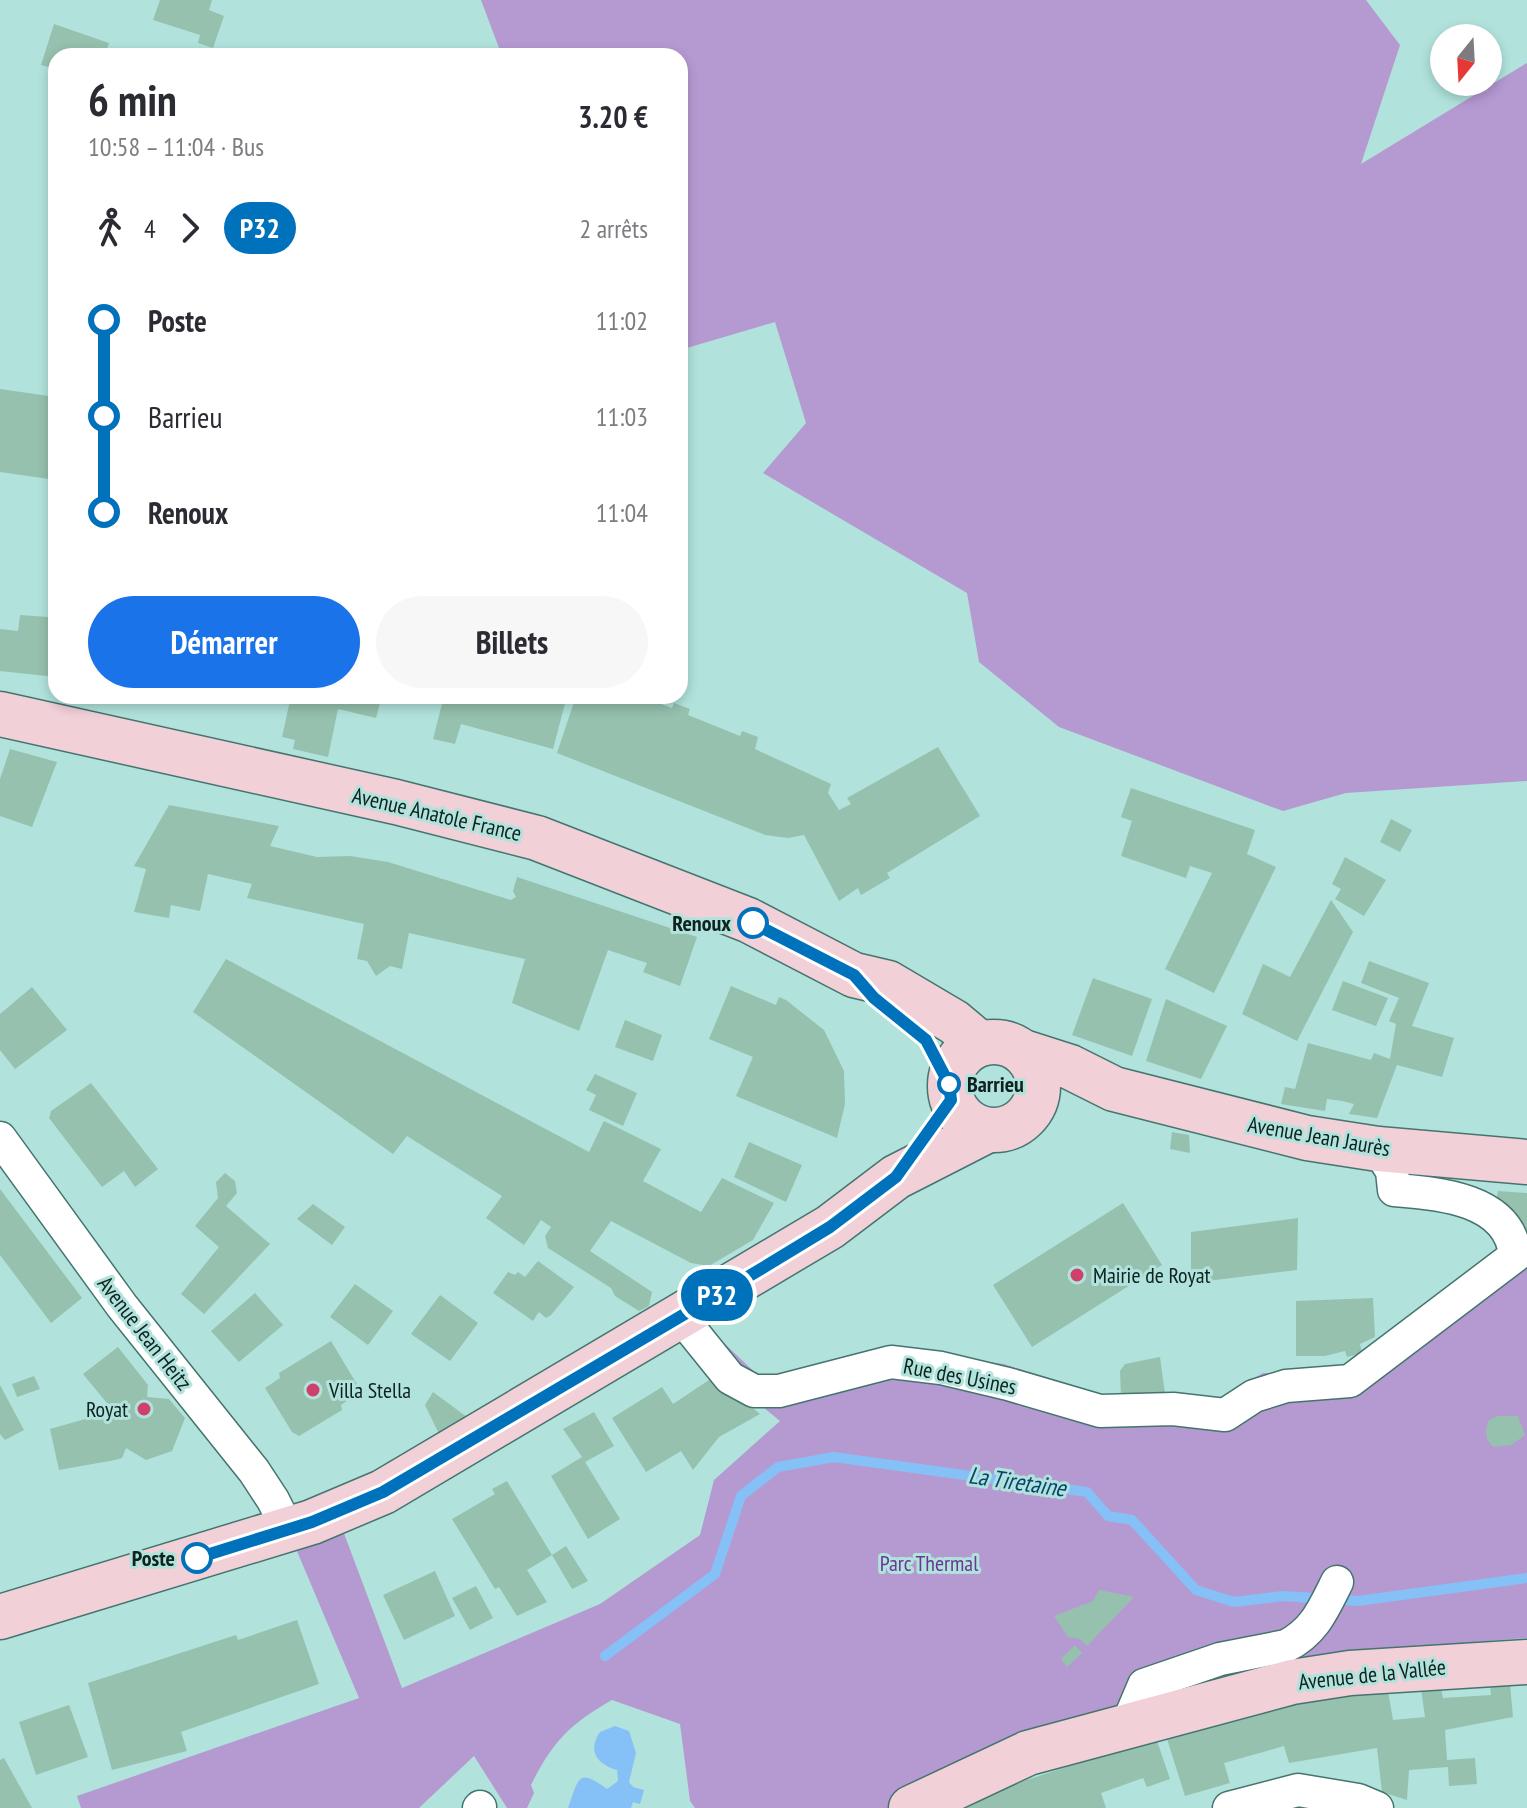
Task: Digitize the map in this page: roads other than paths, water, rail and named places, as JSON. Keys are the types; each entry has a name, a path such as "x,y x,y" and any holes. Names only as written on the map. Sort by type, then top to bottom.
{"main road":[{"name":"Avenue Anatole France","path":"0,714 396,802 537,838 748,920 854,975 888,983 954,1022 979,1043"},
{"name":"Avenue Anatole France","path":"854,975 874,998 926,1040 950,1092"},
{"path":"0,1617 288,1530 407,1479 830,1227 896,1177 988,1130 1011,1127 1029,1112 1036,1099 1037,1075 1023,1052 1001,1042 979,1043 958,1059 950,1092 896,1177"},
{"name":"Avenue Jean Jaurès","path":"1023,1052 1070,1067 1114,1089 1307,1138 1378,1149 1527,1162"},
{"name":"Avenue Jean Jaurès","path":"1029,1112 1114,1089"},
{"path":"950,1092 960,1114 972,1125 988,1130"},
{"name":"Avenue de la Vallée","path":"911,1808 1028,1753 1292,1682 1350,1673 1527,1662"}],"street":[{"name":"Avenue Jean Heitz","path":"0,1138 122,1306 254,1471 288,1530"},
{"name":"Rue des Usines","path":"680,1316 730,1378 754,1391 779,1391 891,1362 981,1377 1100,1411 1173,1409 1225,1415 1254,1396 1286,1386 1350,1381 1432,1322 1515,1256 1514,1242 1485,1211 1448,1194 1394,1190 1392,1171 1378,1149"},
{"path":"1127,1725 1144,1685 1169,1674 1286,1646 1302,1638 1313,1627 1337,1582"},
{"path":"1229,1808 1298,1790 1358,1800 1377,1808"}],"water":[{"path":"615,1726 629,1731 636,1753 629,1782 633,1787 644,1790 640,1804 633,1802 631,1808 568,1808 581,1779 590,1779 607,1789 618,1781 617,1770 599,1760 594,1751 600,1732"}],"waterway":[{"name":"La Tiretaine","path":"605,1656 715,1574 741,1496 778,1467 834,1457 1087,1492 1108,1516 1132,1520 1196,1590 1234,1602 1283,1596 1358,1601 1527,1578"}],"place":[{"name":"Renoux","path":"753,923"},
{"name":"Barrieu","path":"949,1084"},
{"name":"Mairie de Royat","path":"1077,1275"},
{"name":"Villa Stella","path":"313,1390"},
{"name":"Royat","path":"144,1409"},
{"name":"Poste","path":"197,1558"}],"park label":[{"name":"Parc Thermal","path":"929,1563"}]}
